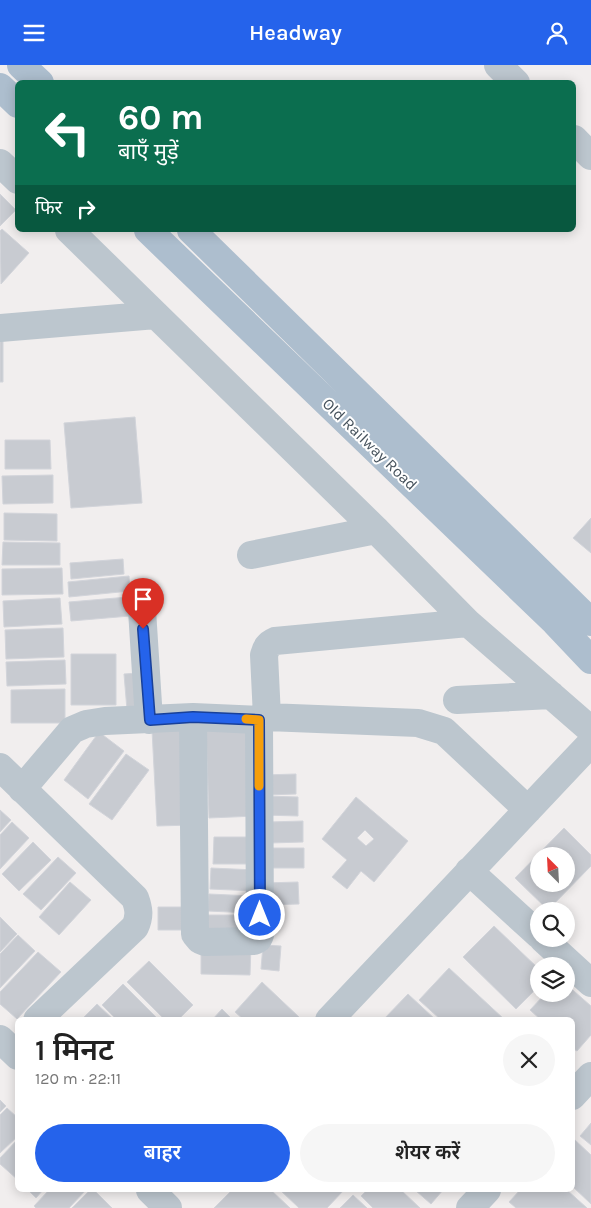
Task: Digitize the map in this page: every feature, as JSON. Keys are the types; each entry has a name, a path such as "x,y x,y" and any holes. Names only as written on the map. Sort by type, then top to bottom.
{"main road":[{"path":"21,65 37,80"},
{"path":"0,87 15,101"},
{"name":"Old Railway Road","path":"150,232 555,622 591,660"},
{"name":"Old Railway Road","path":"193,232 591,622"}],"street":[{"path":"498,65 513,80"},
{"path":"576,141 591,156"},
{"path":"0,163 15,177"},
{"path":"71,232 376,530 468,623 591,730"},
{"path":"0,328 156,315"},
{"path":"251,555 376,530"},
{"path":"142,610 150,720"},
{"path":"193,717 195,934 205,942 254,941 260,935 264,655 269,644 275,641 468,623"},
{"path":"457,700 551,695"},
{"path":"22,789 72,729 86,724 105,721 193,717 418,723 444,731 528,810"},
{"path":"332,1017 591,743"},
{"path":"0,767 135,898 139,908 139,918 135,927 40,1017"},
{"path":"469,871 530,927"},
{"path":"552,947 591,983"},
{"path":"575,1093 591,1075"}],"building":[{"path":"0,194 15,211 0,226"},
{"path":"2,229 29,253 1,284 0,231"},
{"path":"0,341 3,341 3,382 0,382"},
{"path":"135,417 142,503 71,508 64,423"},
{"path":"5,440 50,440 51,469 5,469"},
{"path":"53,475 53,503 3,504 2,476"},
{"path":"4,513 57,514 57,541 4,540"},
{"path":"591,518 591,553 573,538"},
{"path":"3,542 60,543 60,565 2,565"},
{"path":"123,559 124,574 71,579 70,563"},
{"path":"62,568 63,594 2,595 2,569"},
{"path":"129,576 130,591 69,597 68,582"},
{"path":"128,597 130,616 71,621 69,602"},
{"path":"60,598 62,624 4,627 3,601"},
{"path":"63,628 64,657 6,659 5,630"},
{"path":"71,654 116,654 116,705 71,705"},
{"path":"65,660 66,684 7,686 6,662"},
{"path":"138,673 141,709 127,710 124,674"},
{"path":"65,689 65,723 11,723 11,690"},
{"path":"252,727 256,816 209,818 206,729"},
{"path":"186,729 191,825 157,826 152,730"},
{"path":"99,732 124,751 88,799 64,780"},
{"path":"126,754 149,770 112,820 89,804"},
{"path":"296,774 296,794 264,795 264,775"},
{"path":"264,796 298,797 298,816 264,815"},
{"path":"356,797 408,841 374,882 361,871 347,889 332,877 347,860 322,839","holes":["365,830 374,839 366,846 357,838"]},
{"path":"0,810 11,820 0,832"},
{"path":"303,821 303,842 270,843 269,822"},
{"path":"12,822 29,838 0,869 0,835"},
{"path":"564,828 591,855 591,866 575,882 575,847 545,847"},
{"path":"214,837 255,837 254,864 213,864"},
{"path":"33,842 51,860 19,891 2,874"},
{"path":"270,848 304,848 304,868 270,868"},
{"path":"58,857 76,873 41,910 23,894"},
{"path":"530,863 530,892 515,878"},
{"path":"211,868 256,870 255,891 210,889"},
{"path":"70,882 91,900 59,935 39,917"},
{"path":"298,882 299,904 266,905 265,883"},
{"path":"530,893 565,893 556,902 540,902"},
{"path":"209,894 252,896 251,913 208,911"},
{"path":"158,907 194,907 194,930 158,930"},
{"path":"207,915 250,915 250,938 206,937"},
{"path":"0,917 17,934 0,952"},
{"path":"494,926 530,960 530,995 516,1009 463,957"},
{"path":"18,935 35,951 0,988 0,954"},
{"path":"201,944 251,945 250,975 201,974"},
{"path":"263,945 281,946 279,971 261,969"},
{"path":"38,952 61,972 19,1017 15,1017 0,1004 0,992"},
{"path":"149,961 193,1005 181,1017 162,1017 127,982"},
{"path":"449,968 502,1017 438,1017 419,1000"},
{"path":"262,982 299,1017 241,1017 235,1012"},
{"path":"123,984 156,1017 114,1017 102,1005"},
{"path":"575,992 591,1006 591,1035 577,1051 575,1050 575,1017 538,1017 530,1010 538,1002 575,1002"},
{"path":"408,994 433,1017 386,1017"},
{"path":"97,1004 111,1017 84,1017"},
{"path":"222,1009 230,1017 215,1017"},
{"path":"0,1100 6,1106 0,1112"},
{"path":"7,1108 15,1115 15,1139 0,1153 0,1115"},
{"path":"591,1123 591,1145 580,1136"},
{"path":"575,1140 591,1155 591,1204 575,1189"},
{"path":"15,1142 15,1177 0,1164 0,1158"},
{"path":"30,1192 41,1192 36,1198"},
{"path":"47,1192 84,1192 69,1208 36,1208 34,1206"},
{"path":"88,1192 96,1192 112,1208 72,1208"},
{"path":"230,1192 273,1192 290,1208 214,1208"},
{"path":"282,1192 342,1192 327,1208 299,1208"},
{"path":"365,1192 403,1192 420,1208 373,1208 361,1196"},
{"path":"417,1192 441,1192 431,1204"},
{"path":"518,1192 569,1192 587,1208 516,1208 509,1202"},
{"path":"353,1195 367,1208 340,1208"}],"slow traffic":[{"path":"246,719 259,720 259,786"}],"route":[{"path":"143,629 150,720 193,717 259,720 260,915"}]}
